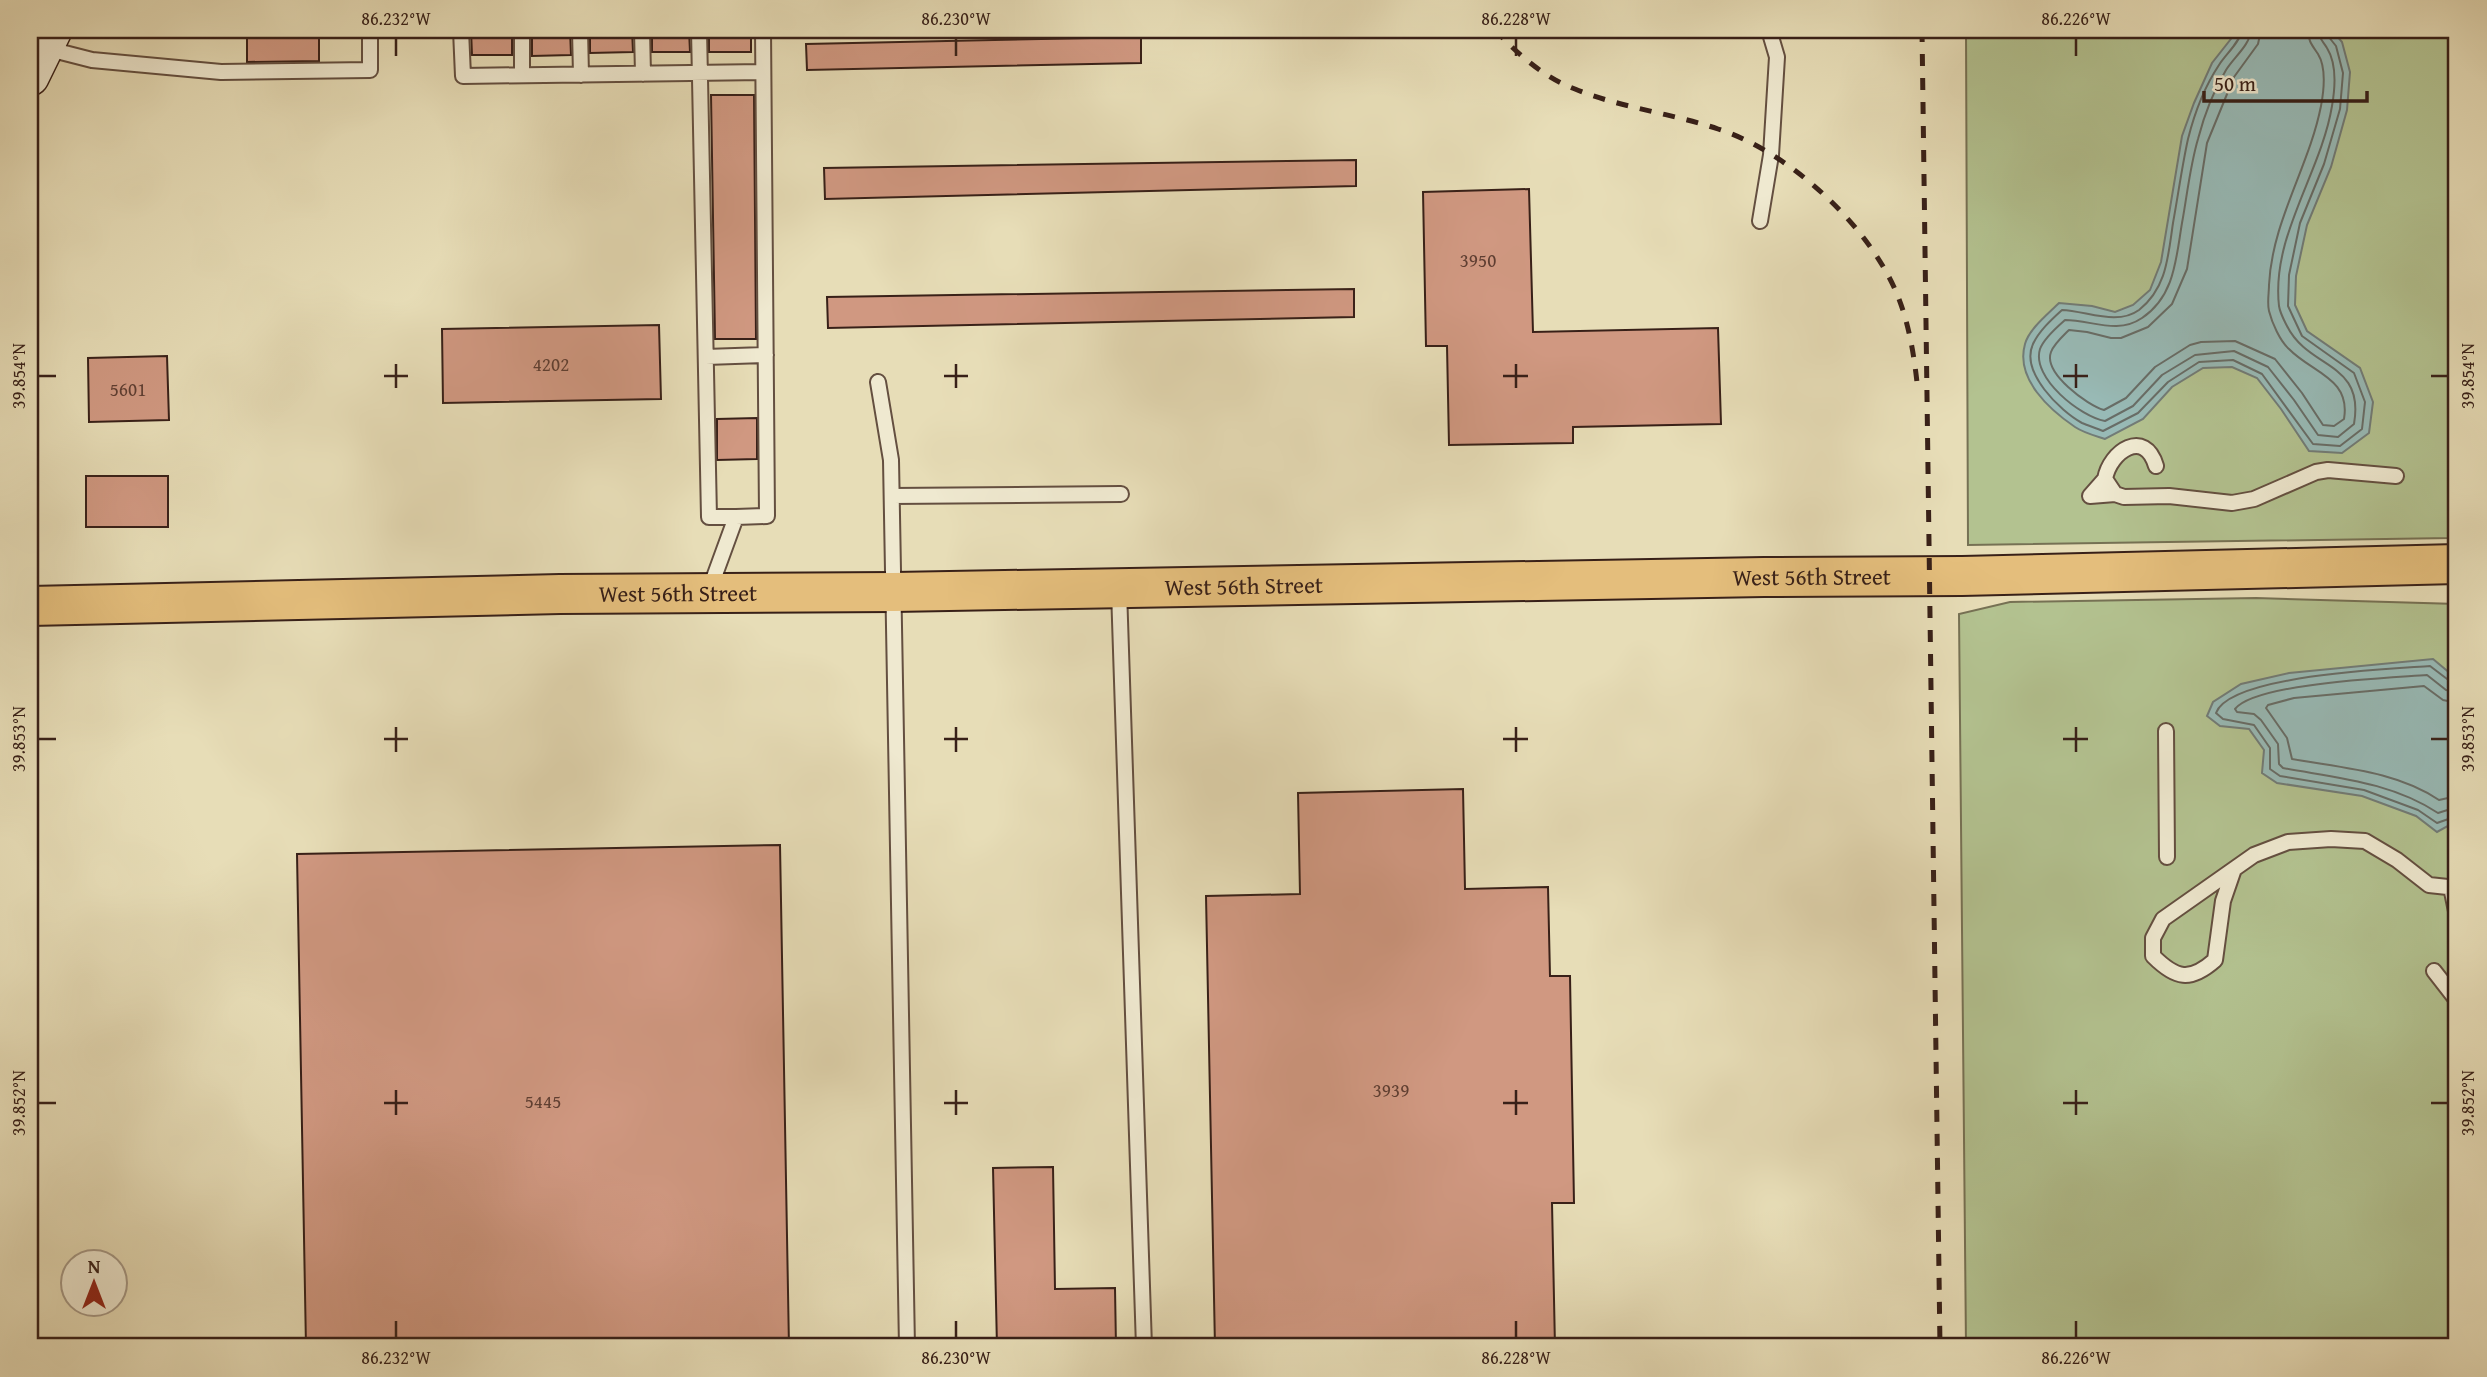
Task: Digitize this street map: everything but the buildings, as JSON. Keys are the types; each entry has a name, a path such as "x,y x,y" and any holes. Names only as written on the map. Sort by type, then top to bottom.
{"main road":[{"name":"West 56th Street","path":"30,606 708,593 1962,576 2457,564"}],"lane":[{"path":"42,51 92,60 221,72 370,69 370,30"},
{"path":"461,30 463,76 763,72"},
{"path":"522,30 522,75"},
{"path":"580,30 581,75"},
{"path":"642,30 643,74"},
{"path":"699,30 709,517 767,516 763,30"},
{"path":"1769,30 1777,57"},
{"path":"1760,221 1771,155 1777,57 1775,30"},
{"path":"706,357 766,355"},
{"path":"878,382 891,460 907,1347"},
{"path":"2156,466 2152,452 2144,446 2133,445 2122,451 2112,462 2105,479 2090,496 2169,496 2232,503 2254,499 2316,472 2329,470 2396,476"},
{"path":"2105,479 2115,494"},
{"path":"892,496 1121,494"},
{"path":"708,593 736,517"},
{"path":"1119,589 1144,1347"},
{"path":"2165,731 2167,858"},
{"path":"2234,869 2223,901 2215,960 2202,971 2182,976 2166,969 2153,956 2153,938 2163,919 2234,869 2254,855 2288,842 2331,839 2365,841 2397,860 2429,885 2454,887 2457,916"},
{"path":"2434,971 2455,998"}],"green space":[{"path":"1966,30 2457,30 2457,532 2451,538 1968,545"},
{"path":"2256,598 2457,604 2457,1347 1966,1347 1959,614 2010,602"}],"water":[{"path":"2238,30 2332,30 2342,42 2350,72 2347,110 2331,167 2307,225 2296,276 2295,305 2307,331 2360,368 2373,402 2369,433 2342,453 2309,451 2257,378 2232,367 2203,368 2172,387 2143,419 2105,439 2079,429 2055,412 2037,392 2025,369 2023,357 2027,338 2059,303 2092,306 2115,312 2133,305 2150,290 2161,262 2182,136 2212,63"},
{"path":"2433,659 2457,679 2457,821 2437,832 2416,816 2362,796 2277,783 2262,773 2264,750 2249,729 2220,726 2207,716 2213,702 2241,684 2289,673"}],"railway":[{"path":"1495,30 1532,64 1563,84 1592,96 1718,129 1773,155 1800,174 1849,220 1886,272 1906,321 1918,392"},
{"path":"1922,30 1940,1347"}]}
